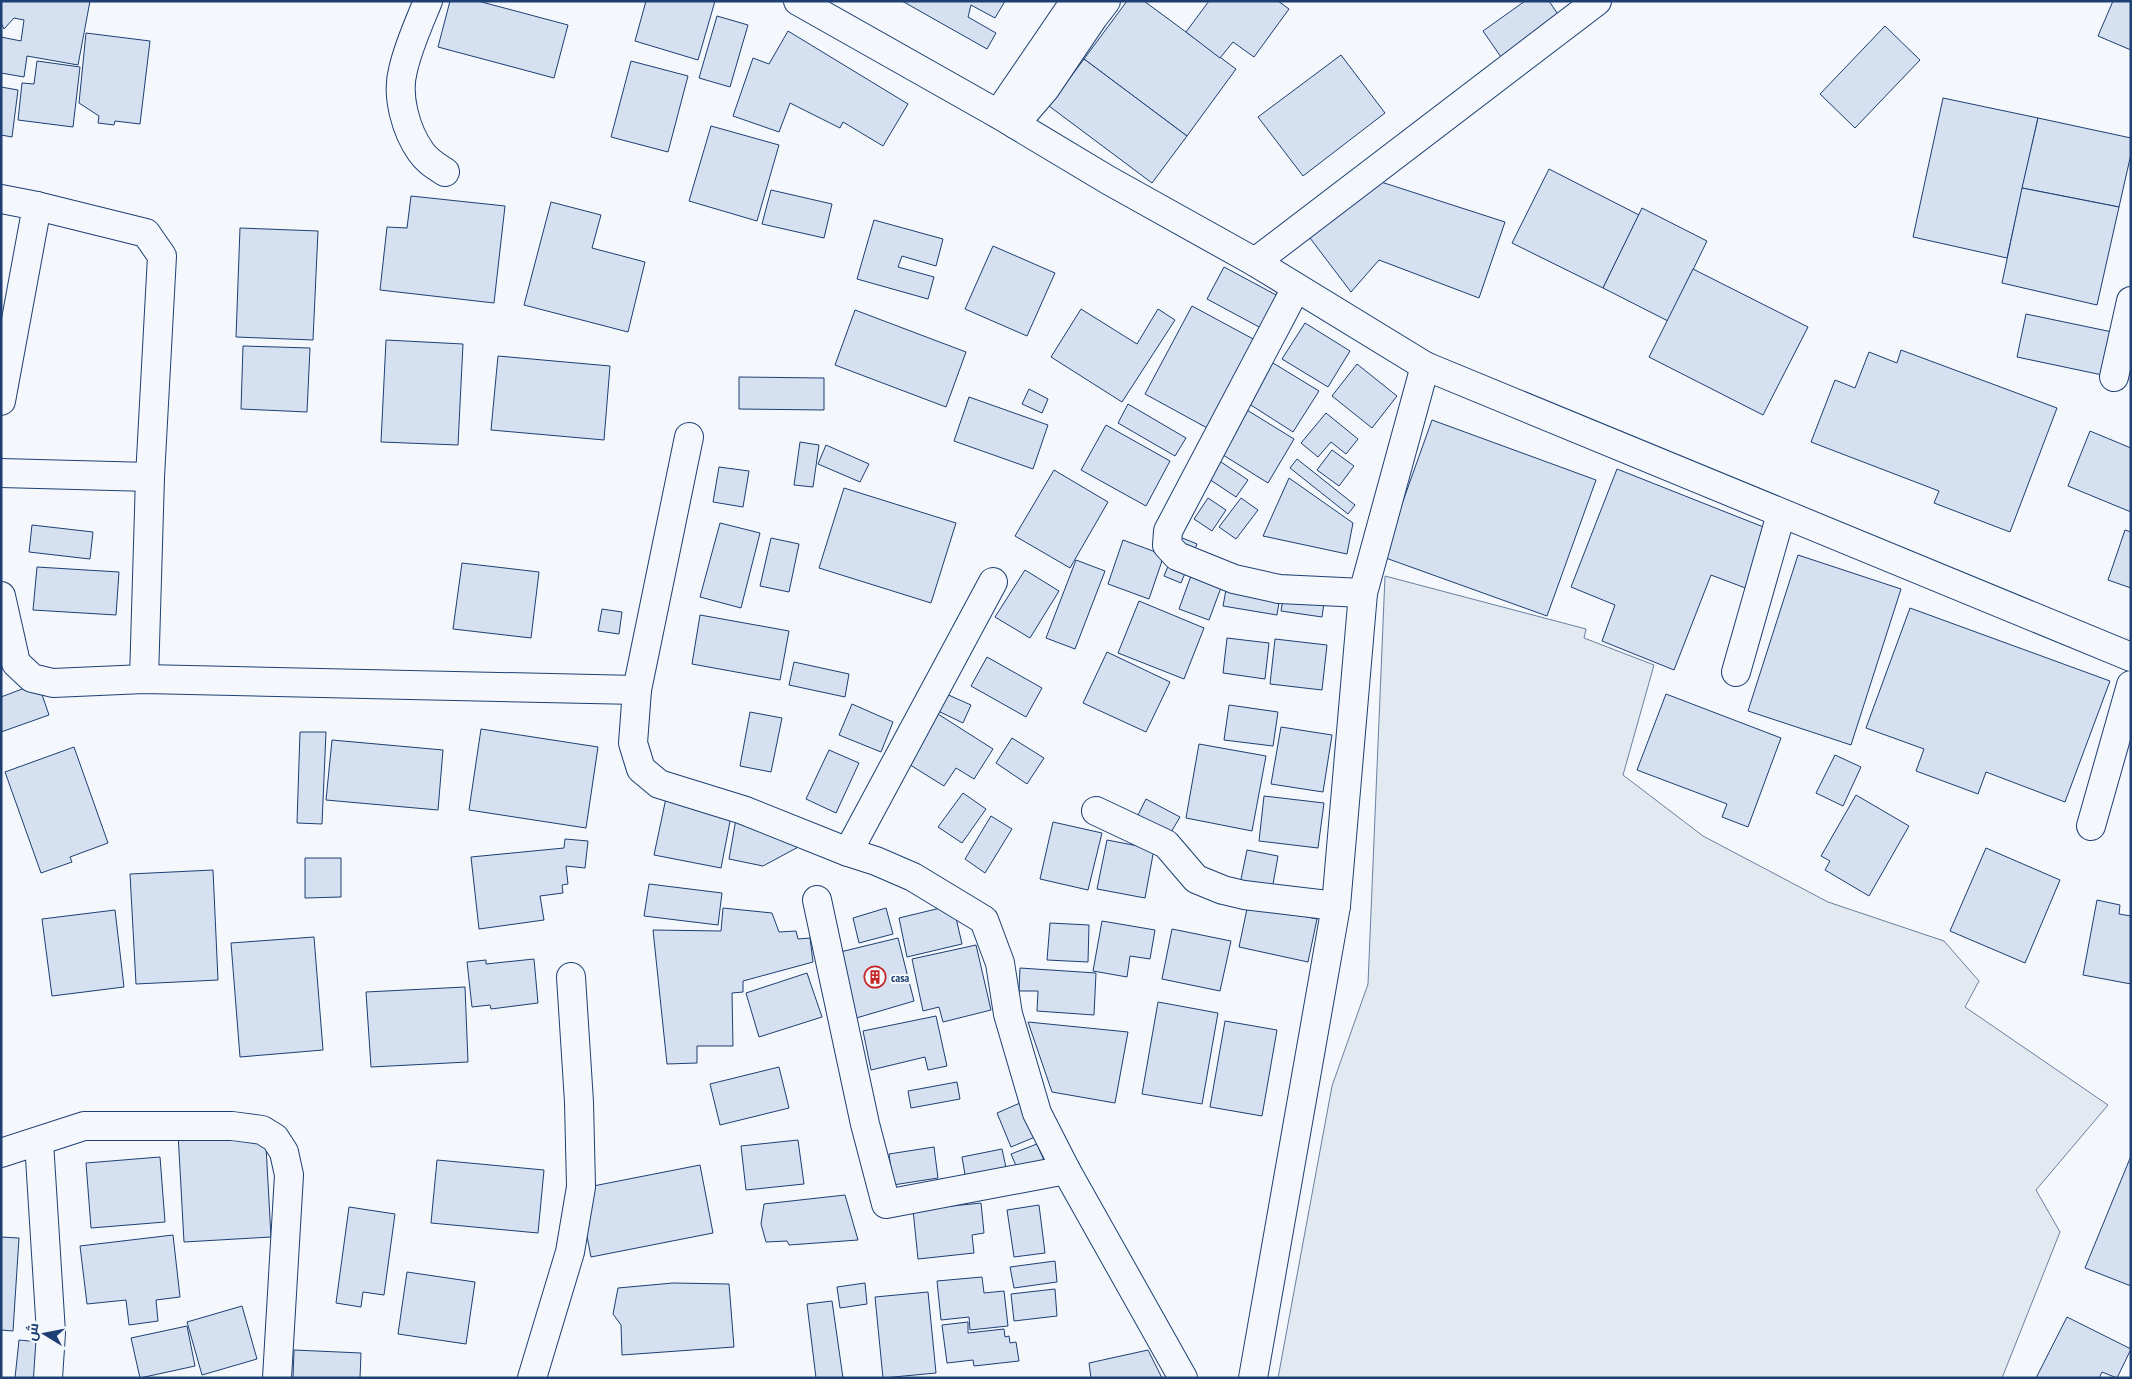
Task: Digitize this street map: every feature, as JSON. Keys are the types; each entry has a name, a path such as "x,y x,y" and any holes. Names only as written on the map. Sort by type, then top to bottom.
{"street":[{"path":"428,1 402,72 403,103 410,132 421,152 432,164 445,172"},
{"path":"798,1 1006,119 1108,180 1255,262 1425,366 2131,657"},
{"path":"1006,119 1074,1"},
{"path":"1006,119 1045,89 1106,1"},
{"path":"1255,262 1597,1"},
{"path":"1,199 146,233 162,256 150,477 144,679"},
{"path":"1,401 37,206"},
{"path":"1296,288 1168,531 1167,545 1177,556 1234,579 1279,589 1363,593"},
{"path":"2114,377 2131,301"},
{"path":"1253,1378 1336,906 1363,593 1425,366"},
{"path":"690,437 637,690 633,743 641,769 659,784 743,810 848,852 876,861 913,878 984,920 1000,963 1008,1014 1037,1113 1066,1170 1183,1378"},
{"path":"1,473 150,477"},
{"path":"1736,672 1782,514"},
{"path":"848,852 994,582"},
{"path":"1,596 16,663 32,678 54,683 144,679 637,690"},
{"path":"2091,826 2131,685"},
{"path":"1096,811 1166,844 1196,879 1223,890 1244,895 1336,906"},
{"path":"817,900 865,1124 886,1204 1066,1170"},
{"path":"532,1378 570,1252 580,1187 578,1102 571,977"},
{"path":"1,1153 84,1126 232,1126 262,1130 275,1138 284,1152 289,1175 277,1378"},
{"path":"39,1142 51,1333 48,1378"}],"shaded area":[{"path":"1385,576 1586,629 1584,638 1654,665 1623,775 1703,836 1828,902 1944,941 1979,981 1965,1007 2108,1105 2036,1190 2060,1232 2002,1378 1278,1378 1332,1086 1368,984"}],"building":[{"path":"1,1 90,1 78,65 27,56 24,77 1,73 1,37 21,41 24,20 14,18 4,29 1,23"},
{"path":"450,1 478,1 568,25 554,78 438,47"},
{"path":"646,1 715,1 698,60 635,41"},
{"path":"902,1 1005,1 995,18 971,5 968,17 996,33 987,49"},
{"path":"1127,1 1144,1 1236,69 1187,136 1084,59"},
{"path":"1209,1 1278,1 1289,9 1254,57 1233,42 1220,58 1186,32"},
{"path":"1525,1 1549,1 1559,16 1501,57 1483,31"},
{"path":"2113,1 2131,1 2131,50 2098,36"},
{"path":"717,16 748,25 730,87 699,78"},
{"path":"1885,26 1920,60 1855,128 1820,94"},
{"path":"788,31 908,104 883,146 843,122 840,128 790,103 779,132 733,116 753,58 769,64"},
{"path":"86,33 150,41 140,124 115,121 114,125 98,123 99,116 79,103"},
{"path":"1341,55 1385,113 1303,176 1258,117"},
{"path":"1084,59 1187,136 1152,183 1049,106"},
{"path":"37,61 80,67 73,127 18,120 22,83 34,84"},
{"path":"631,61 688,76 668,152 611,137"},
{"path":"1,87 18,90 12,137 1,135"},
{"path":"1943,98 2038,118 2007,258 1913,237"},
{"path":"2038,118 2131,138 2131,154 2119,207 2022,188"},
{"path":"711,126 779,145 757,221 689,201"},
{"path":"1549,169 1639,215 1603,288 1512,243"},
{"path":"1375,180 1505,222 1479,298 1379,260 1351,292 1310,238"},
{"path":"2022,188 2119,207 2097,305 2002,283"},
{"path":"771,190 832,204 824,238 762,224"},
{"path":"411,196 505,206 494,303 380,290 387,227 407,228"},
{"path":"551,202 601,215 592,248 645,262 628,332 524,305"},
{"path":"1642,208 1707,241 1668,321 1603,288"},
{"path":"874,220 943,239 936,266 902,256 898,267 934,277 928,299 857,279"},
{"path":"240,228 318,231 313,340 236,337"},
{"path":"993,246 1055,273 1027,336 965,309"},
{"path":"1224,267 1278,296 1261,328 1207,299"},
{"path":"1693,269 1808,327 1763,415 1649,357"},
{"path":"1192,306 1255,340 1209,429 1145,394"},
{"path":"1081,309 1137,344 1158,309 1175,320 1122,402 1051,357"},
{"path":"855,310 966,352 946,407 835,365"},
{"path":"2026,314 2117,333 2107,376 2017,357"},
{"path":"1305,323 1350,351 1328,387 1282,359"},
{"path":"386,340 463,344 458,445 381,442"},
{"path":"243,346 310,348 307,412 241,409"},
{"path":"1901,350 2057,408 2010,532 1934,503 1939,491 1811,442 1835,380 1855,388 1869,352 1897,363"},
{"path":"498,356 610,366 604,440 491,430"},
{"path":"1268,360 1319,391 1293,432 1243,400"},
{"path":"1357,364 1397,396 1372,428 1332,396"},
{"path":"739,377 824,378 824,410 739,409"},
{"path":"1029,389 1048,399 1042,413 1022,404"},
{"path":"969,397 1048,425 1033,469 954,441"},
{"path":"1128,404 1186,438 1175,456 1118,423"},
{"path":"1242,407 1294,439 1268,483 1215,450"},
{"path":"1326,413 1358,439 1346,454 1331,442 1318,457 1301,443"},
{"path":"1432,420 1596,480 1547,616 1383,557"},
{"path":"1106,425 1170,461 1146,506 1081,470"},
{"path":"2090,431 2131,448 2131,512 2068,486"},
{"path":"800,442 819,445 813,487 794,485"},
{"path":"826,445 869,464 860,482 818,464"},
{"path":"1332,450 1354,466 1339,486 1317,470"},
{"path":"1215,458 1248,480 1236,497 1203,475"},
{"path":"1297,459 1355,505 1348,514 1290,468"},
{"path":"719,467 749,471 743,507 713,502"},
{"path":"1617,469 1771,530 1748,589 1711,575 1674,670 1602,641 1615,605 1571,587"},
{"path":"1054,470 1108,502 1070,568 1015,536"},
{"path":"1289,478 1353,523 1347,554 1263,536"},
{"path":"844,488 956,523 931,603 819,568"},
{"path":"1208,498 1226,510 1212,531 1194,519"},
{"path":"1241,498 1258,510 1236,539 1219,527"},
{"path":"720,523 760,533 741,608 700,597"},
{"path":"32,525 93,532 90,559 29,552"},
{"path":"2125,530 2131,532 2131,588 2108,580"},
{"path":"1180,537 1197,544 1181,583 1164,576"},
{"path":"771,538 799,544 789,592 760,586"},
{"path":"1123,540 1164,555 1149,599 1108,584"},
{"path":"1798,555 1901,589 1851,745 1748,711"},
{"path":"1076,560 1105,571 1075,649 1046,638"},
{"path":"462,563 539,572 531,638 453,629"},
{"path":"37,567 119,572 116,615 33,610"},
{"path":"1230,568 1283,578 1277,615 1223,606"},
{"path":"1025,570 1059,591 1030,638 995,617"},
{"path":"1192,573 1222,585 1209,620 1179,609"},
{"path":"1287,575 1327,582 1322,617 1281,611"},
{"path":"1139,601 1204,628 1184,679 1118,653"},
{"path":"1910,608 2110,681 2065,802 1986,772 1978,794 1916,771 1924,749 1866,728"},
{"path":"602,609 622,612 619,634 598,631"},
{"path":"700,615 789,631 780,680 692,664"},
{"path":"1227,638 1269,643 1265,679 1223,673"},
{"path":"1275,639 1327,645 1322,690 1270,684"},
{"path":"1107,652 1170,682 1146,732 1083,703"},
{"path":"987,657 1042,688 1026,717 971,686"},
{"path":"794,662 849,674 845,697 789,685"},
{"path":"38,683 49,715 1,732 1,697"},
{"path":"944,693 971,705 963,723 936,710"},
{"path":"1666,694 1781,738 1748,827 1722,817 1727,804 1637,770"},
{"path":"852,704 893,722 881,752 839,735"},
{"path":"1229,705 1278,712 1273,746 1224,740"},
{"path":"750,712 782,718 771,772 740,766"},
{"path":"938,714 993,749 974,779 956,768 944,786 907,763"},
{"path":"1281,727 1332,735 1323,792 1271,784"},
{"path":"481,729 598,747 586,828 469,810"},
{"path":"300,732 326,732 322,824 297,823"},
{"path":"1012,738 1044,758 1027,784 996,763"},
{"path":"332,740 443,750 438,810 326,800"},
{"path":"1199,744 1266,756 1252,831 1186,818"},
{"path":"74,747 108,843 70,857 72,862 41,873 5,772"},
{"path":"829,750 859,763 836,813 806,799"},
{"path":"1835,755 1861,767 1843,806 1816,793"},
{"path":"963,793 986,809 962,843 938,827"},
{"path":"1856,795 1909,826 1869,896 1825,870 1830,861 1821,856"},
{"path":"1264,796 1324,803 1318,848 1259,841"},
{"path":"666,798 732,811 721,868 654,855"},
{"path":"1146,799 1180,817 1170,834 1137,817"},
{"path":"737,813 802,845 763,866 729,859"},
{"path":"991,816 1012,829 985,873 965,859"},
{"path":"1053,822 1102,833 1088,890 1040,879"},
{"path":"565,839 588,841 585,868 566,866 568,884 562,885 563,893 540,896 544,920 479,929 471,857 564,848"},
{"path":"1107,840 1154,849 1145,898 1097,889"},
{"path":"1986,848 2060,880 2025,963 1950,931"},
{"path":"1247,850 1278,856 1272,890 1240,884"},
{"path":"305,858 341,858 341,897 305,898"},
{"path":"213,870 218,980 136,984 130,874"},
{"path":"649,884 722,893 718,925 644,916"},
{"path":"2097,900 2120,905 2119,914 2131,916 2131,984 2083,975"},
{"path":"1248,904 1317,919 1308,962 1239,947"},
{"path":"953,905 962,944 907,957 899,918"},
{"path":"723,908 772,913 779,932 796,931 798,939 810,938 813,962 743,981 743,992 732,993 733,1046 697,1046 697,1063 667,1064 653,930 721,931"},
{"path":"886,908 893,934 859,943 853,918"},
{"path":"115,910 124,987 52,996 42,919"},
{"path":"1102,921 1155,930 1150,959 1130,956 1127,977 1093,971"},
{"path":"1050,923 1089,925 1088,962 1047,960"},
{"path":"1172,929 1231,941 1220,991 1162,979"},
{"path":"314,937 323,1050 240,1057 231,943"},
{"name":"casa","path":"898,938 914,1001 853,1019 836,953"},
{"path":"976,945 991,1010 943,1022 939,1007 923,1011 912,959"},
{"path":"534,959 538,1003 491,1009 490,1005 472,1007 467,962 486,960 486,964"},
{"path":"1020,968 1096,973 1094,1015 1037,1011 1038,991 1019,991"},
{"path":"807,973 822,1017 759,1037 746,993"},
{"path":"465,987 468,1062 371,1067 366,992"},
{"path":"1158,1002 1218,1013 1202,1104 1142,1094"},
{"path":"936,1016 947,1066 928,1070 925,1057 871,1070 863,1031"},
{"path":"1225,1021 1277,1030 1262,1116 1210,1107"},
{"path":"1028,1022 1128,1032 1115,1103 1052,1092"},
{"path":"779,1067 789,1108 720,1125 710,1084"},
{"path":"957,1082 960,1099 911,1108 908,1091"},
{"path":"1020,1103 1035,1137 1011,1147 997,1113"},
{"path":"265,1128 271,1237 184,1242 178,1133"},
{"path":"798,1140 804,1184 746,1190 741,1146"},
{"path":"1037,1144 1046,1165 1020,1175 1011,1154"},
{"path":"934,1147 938,1178 893,1185 889,1154"},
{"path":"1002,1149 1007,1172 966,1180 962,1157"},
{"path":"2131,1156 2131,1286 2085,1268"},
{"path":"160,1157 165,1222 91,1228 86,1163"},
{"path":"437,1160 544,1170 538,1233 431,1223"},
{"path":"700,1165 713,1233 591,1257 578,1189"},
{"path":"845,1195 858,1240 789,1245 787,1241 766,1242 761,1224 764,1204"},
{"path":"981,1203 984,1233 972,1235 974,1253 918,1259 913,1210"},
{"path":"1039,1205 1045,1253 1014,1257 1007,1210"},
{"path":"349,1207 395,1214 384,1295 363,1292 361,1307 336,1303"},
{"path":"173,1235 180,1297 156,1300 158,1321 129,1325 126,1300 87,1304 80,1246"},
{"path":"1,1237 19,1238 13,1331 1,1330"},
{"path":"1055,1261 1057,1282 1014,1288 1010,1267"},
{"path":"407,1272 475,1282 466,1344 398,1334"},
{"path":"982,1277 984,1293 1004,1291 1008,1326 970,1330 969,1317 941,1320 937,1281"},
{"path":"673,1283 729,1284 734,1347 622,1355 621,1325 613,1314 618,1288"},
{"path":"865,1283 867,1304 840,1308 837,1287"},
{"path":"1055,1289 1057,1316 1014,1321 1011,1294"},
{"path":"928,1292 936,1373 883,1378 875,1297"},
{"path":"832,1301 843,1378 816,1378 807,1304"},
{"path":"242,1306 257,1359 202,1375 187,1322"},
{"path":"2067,1317 2131,1349 2117,1378 2102,1372 2099,1378 2036,1378"},
{"path":"968,1322 968,1333 1004,1329 1005,1337 1009,1336 1010,1343 1016,1342 1019,1361 974,1366 973,1360 947,1363 942,1325"},
{"path":"187,1326 195,1366 140,1378 131,1338"},
{"path":"19,1340 40,1342 36,1378 15,1378"},
{"path":"294,1350 361,1353 360,1378 293,1378"},
{"path":"1148,1350 1162,1378 1091,1378 1089,1363"}],"place":[{"name":"casa","path":"875,977"}]}
